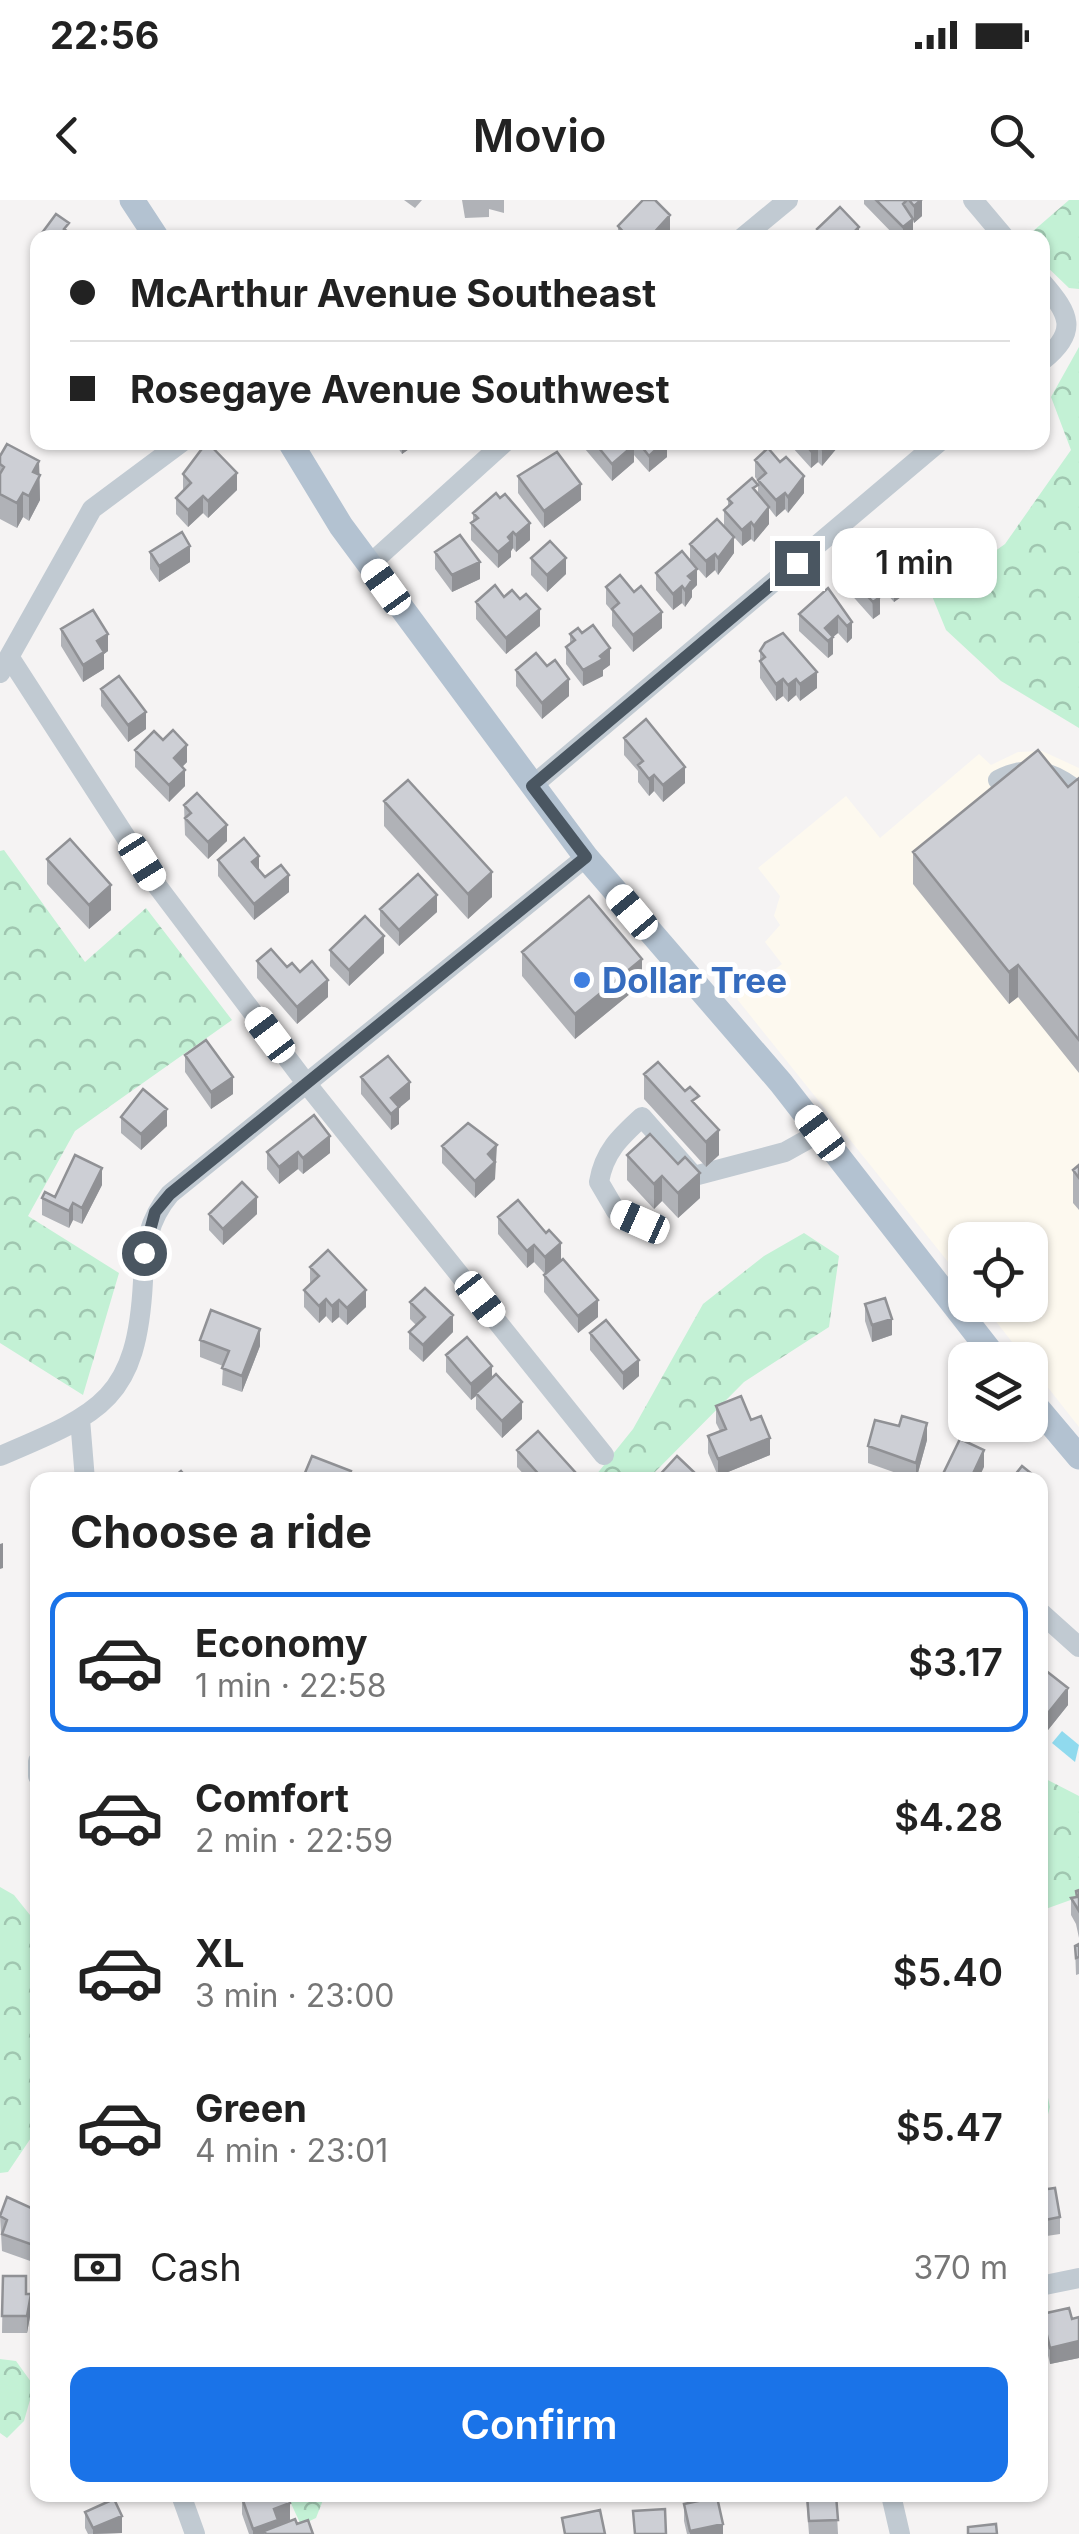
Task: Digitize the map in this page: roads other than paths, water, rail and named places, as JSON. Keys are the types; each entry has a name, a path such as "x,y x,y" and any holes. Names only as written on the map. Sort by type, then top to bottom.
{"main road":[{"path":"132,200 152,230"},
{"path":"295,450 370,565 586,857 820,1133 983,1342"},
{"path":"1048,1420 1079,1457"}],"street":[{"path":"752,230 788,200"},
{"path":"973,200 998,230"},
{"path":"1050,292 1067,314 1068,333 1059,349 1050,355"},
{"path":"171,450 92,509 5,665 158,887 306,1083 604,1455"},
{"path":"370,565 497,450"},
{"path":"532,786 930,450"},
{"path":"998,780 1014,772 1039,769 1079,792"},
{"path":"0,1456 80,1420 116,1390 138,1345 144,1253 155,1212 170,1194 586,857"},
{"path":"640,1222 616,1211 599,1182 603,1162 617,1140 642,1117 694,1176 785,1152 820,1133"},
{"path":"80,1420 84,1472"},
{"path":"1048,1623 1079,1647"},
{"path":"1048,2284 1079,2278"},
{"path":"184,2502 196,2534"},
{"path":"893,2502 900,2534"}],"water":[{"path":"1062,1731 1079,1745 1075,1762 1052,1743"}],"place":[{"name":"Dollar Tree","path":"582,980"}]}
